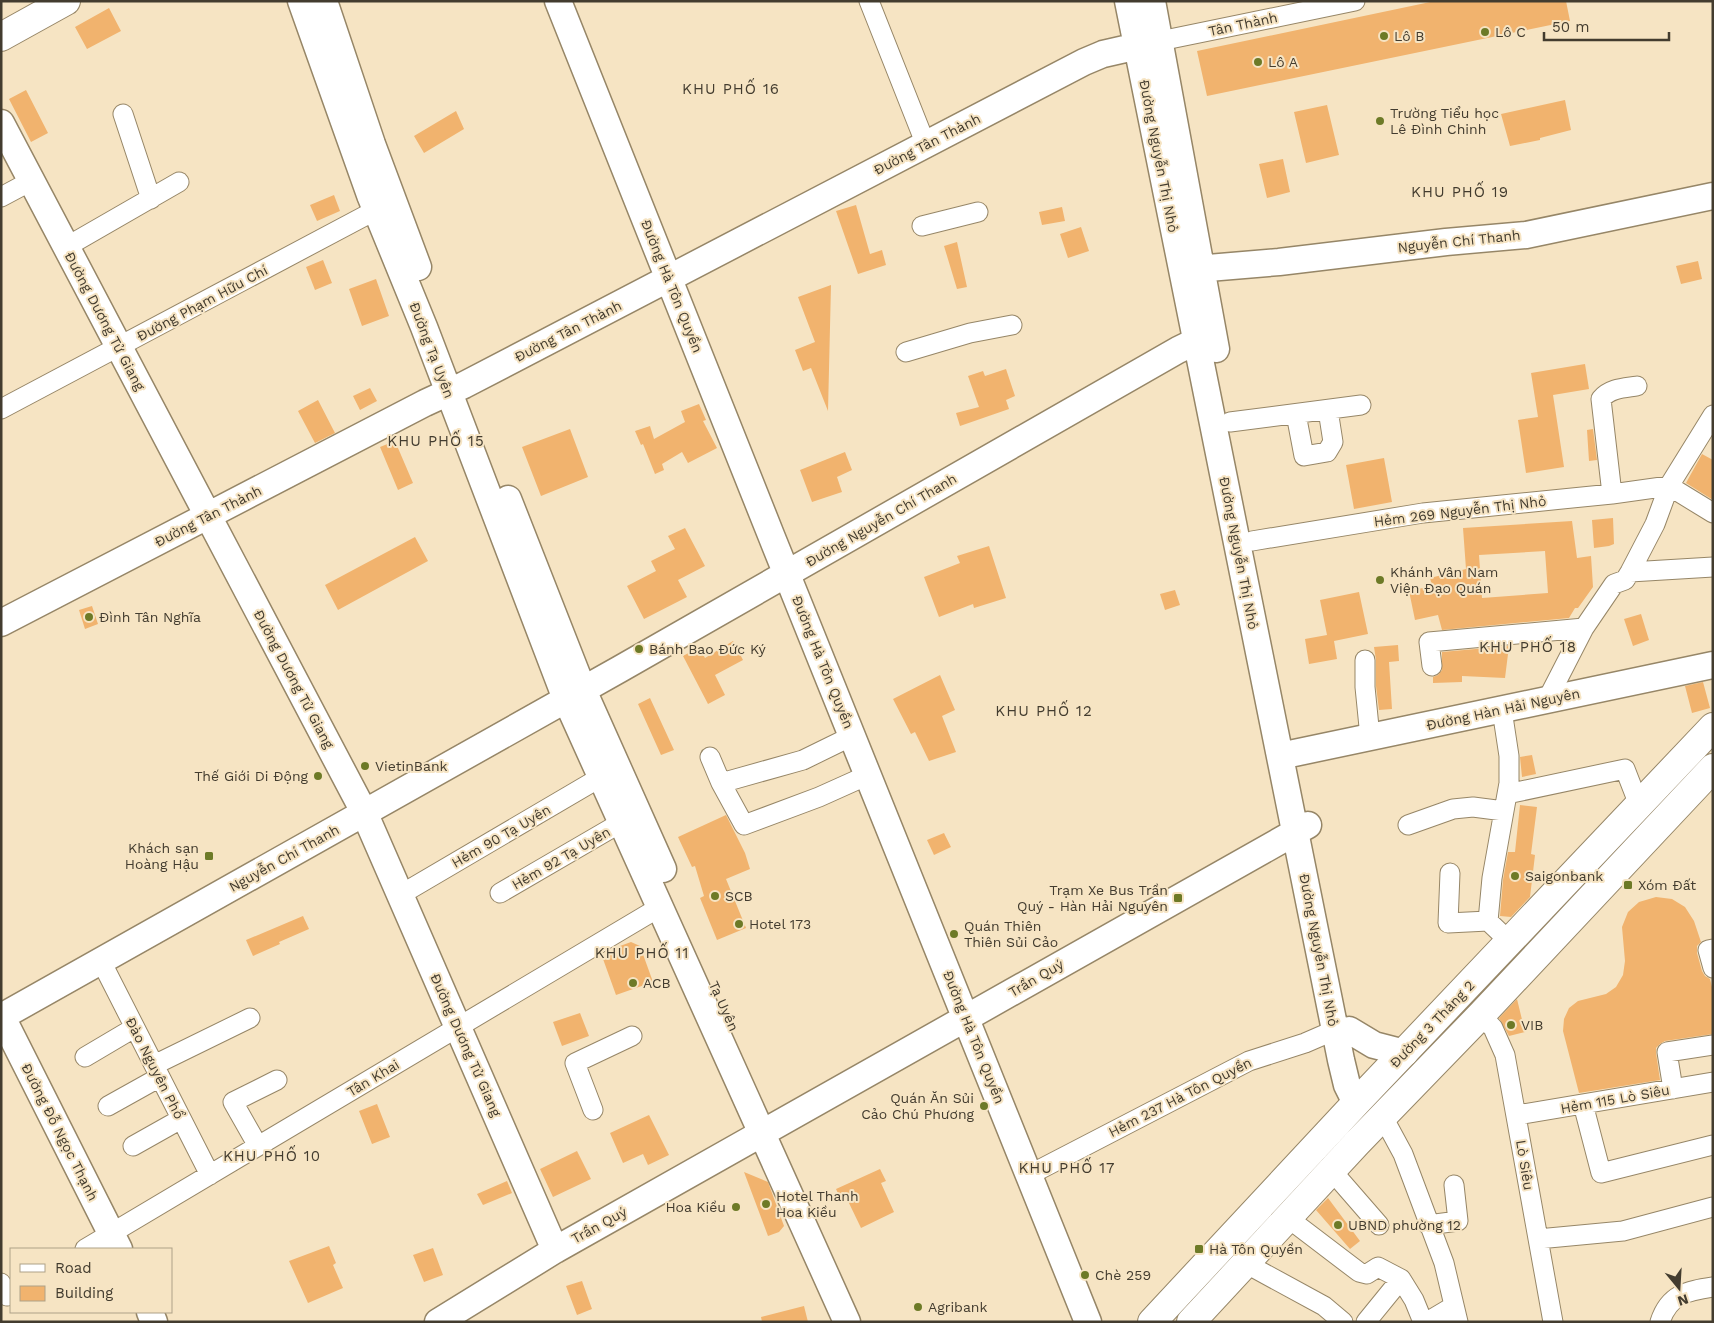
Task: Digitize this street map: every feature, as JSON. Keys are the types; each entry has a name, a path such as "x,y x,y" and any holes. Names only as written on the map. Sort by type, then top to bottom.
{"main road":[{"path":"1,37 66,1"},
{"name":"Đường 3 Tháng 2","path":"1152,1322 1713,727"},
{"name":"Đường 3 Tháng 2","path":"1191,1322 1713,768"},
{"path":"1364,1095 1384,1116"}],"street":[{"name":"Đường Tạ Uyên","path":"302,1 347,133 384,205"},
{"name":"Đường Tạ Uyên","path":"324,1 384,205 424,327 456,388 574,694"},
{"name":"Đường Hà Tôn Quyền","path":"558,1 1088,1322"},
{"path":"869,1 926,145"},
{"name":"Đường Nguyễn Thị Nhỏ","path":"1128,1 1148,44 1342,1030 1361,1070 1364,1095"},
{"name":"Đường Nguyễn Thị Nhỏ","path":"1148,44 1152,1"},
{"name":"Tân Thành","path":"1148,44 1355,1"},
{"name":"Đường Tân Thành","path":"1,623 1094,58 1110,52 1148,44"},
{"path":"123,114 151,199"},
{"name":"Đường Dương Tử Giang","path":"1,123 364,812 556,1250"},
{"path":"1,197 31,181"},
{"path":"66,247 179,182"},
{"name":"Nguyễn Chí Thanh","path":"1192,269 1270,263 1446,242 1526,235 1713,196"},
{"name":"Đường Phạm Hữu Chí","path":"1,409 384,205"},
{"path":"922,226 978,212"},
{"path":"906,352 970,333 1012,325"},
{"name":"Đường Nguyễn Thị Nhỏ","path":"1205,337 1230,422 1252,541 1287,755"},
{"name":"Đường Nguyễn Chí Thanh","path":"574,694 1205,337"},
{"path":"1612,494 1601,398 1612,391 1637,386"},
{"path":"1230,422 1361,405"},
{"path":"1296,414 1304,456 1327,452 1333,442 1328,410"},
{"path":"1547,700 1584,628 1614,584 1625,580 1630,572 1655,524 1669,486 1713,415"},
{"path":"1669,486 1713,513"},
{"name":"Hẻm 269 Nguyễn Thị Nhỏ","path":"1252,541 1423,513 1612,494 1669,486"},
{"path":"1630,572 1713,567"},
{"path":"1432,666 1430,642 1584,628"},
{"path":"1364,660 1370,737"},
{"name":"Đường Hàn Hải Nguyên","path":"1287,755 1713,665"},
{"name":"Nguyễn Chí Thanh","path":"1,1016 574,694"},
{"name":"Tạ Uyên","path":"574,694 601,777 622,822 668,902"},
{"name":"Tạ Uyên","path":"574,694 770,1129 866,1322"},
{"path":"1488,921 1492,878 1510,783 1509,756 1502,710"},
{"path":"721,783 803,760 852,736"},
{"path":"1690,751 1713,768"},
{"path":"710,757 721,783 744,825 818,797 868,775"},
{"path":"1408,825 1453,810 1505,802 1625,769 1640,805"},
{"name":"Hẻm 90 Tạ Uyên","path":"400,895 601,777"},
{"name":"Hẻm 92 Tạ Uyên","path":"500,893 622,822"},
{"name":"Trần Quý","path":"438,1322 556,1250 1301,828"},
{"path":"1450,873 1448,923 1488,921 1510,942"},
{"name":"Tân Khai","path":"89,1248 115,1242 210,1175 668,902"},
{"path":"1713,949 1708,950 1713,968"},
{"name":"Đào Nguyên Phổ","path":"101,961 210,1175"},
{"name":"Lò Siêu","path":"1481,1014 1493,1028 1505,1055 1553,1322"},
{"name":"Đường Đỗ Ngọc Thạnh","path":"1,1016 115,1242"},
{"path":"108,1106 156,1071 250,1018"},
{"path":"84,1057 134,1028"},
{"path":"1342,1030 1374,1045 1405,1053"},
{"name":"Hẻm 237 Hà Tôn Quyền","path":"1029,1175 1249,1061 1342,1030"},
{"path":"593,1110 575,1063 632,1036"},
{"path":"1673,1089 1668,1052 1713,1045"},
{"path":"258,1146 233,1102 278,1080"},
{"name":"Hẻm 115 Lò Siêu","path":"1517,1115 1713,1082"},
{"path":"1583,1104 1601,1173 1713,1145"},
{"path":"1384,1116 1403,1154 1428,1225 1444,1263 1456,1314 1427,1322"},
{"path":"133,1146 181,1119"},
{"name":"Tạ Uyên","path":"770,1129 847,1322"},
{"path":"1332,1171 1379,1225"},
{"path":"1428,1225 1458,1221 1454,1185"},
{"path":"1538,1238 1623,1232 1713,1207"},
{"path":"1288,1218 1359,1272 1367,1274 1378,1267 1400,1279 1414,1300 1423,1322"},
{"path":"1245,1263 1324,1306 1343,1322"},
{"path":"1366,1322 1400,1279"},
{"path":"1660,1322 1666,1307 1674,1298 1694,1290 1713,1287"}],"building":[{"path":"1435,1 1566,1 1570,21 1207,96 1197,51"},
{"path":"109,8 121,31 87,49 75,27"},
{"path":"26,90 48,133 31,142 9,99"},
{"path":"1565,100 1571,130 1540,138 1540,140 1510,146 1501,114"},
{"path":"1327,105 1339,155 1306,163 1294,112"},
{"path":"456,111 464,129 424,153 414,136"},
{"path":"1283,159 1290,192 1267,198 1259,164"},
{"path":"334,195 340,211 317,221 310,205"},
{"path":"856,205 870,254 882,250 886,265 858,274 836,211"},
{"path":"1062,207 1065,221 1042,225 1039,212"},
{"path":"1081,227 1089,251 1068,258 1060,234"},
{"path":"957,242 967,287 957,289 944,246"},
{"path":"323,260 332,283 315,290 306,267"},
{"path":"1698,261 1702,279 1681,284 1676,266"},
{"path":"376,279 389,316 362,326 349,289"},
{"path":"831,285 828,411 811,368 803,371 795,350 815,342 798,297"},
{"path":"1585,364 1589,389 1553,395 1564,467 1526,473 1518,420 1538,417 1531,373"},
{"path":"1006,369 1015,396 1006,400 1009,409 960,426 956,413 979,407 968,376 983,371 985,376"},
{"path":"370,388 377,401 360,410 353,396"},
{"path":"318,400 335,433 315,443 298,411"},
{"path":"699,404 706,420 703,421 717,448 688,463 682,452 662,464 664,470 655,474 643,444 641,445 635,431 650,426 654,439 685,422 681,411"},
{"path":"570,429 588,477 541,496 522,447"},
{"path":"1593,429 1597,460 1589,461 1587,430"},
{"path":"395,441 413,483 398,490 380,447"},
{"path":"845,452 852,470 837,477 842,492 812,502 800,470"},
{"path":"1702,454 1713,460 1713,500 1686,483"},
{"path":"1384,458 1392,502 1354,509 1346,465"},
{"path":"1613,518 1614,544 1594,548 1592,520"},
{"path":"1572,521 1577,558 1591,556 1593,587 1569,618 1442,630 1438,615 1415,620 1409,591 1432,586 1430,578 1466,569 1463,528","holes":["1545,551 1548,593 1482,598 1479,555"]},
{"path":"685,528 705,566 678,580 687,597 644,619 627,586 656,571 651,561 675,549 668,536"},
{"path":"415,537 428,561 338,610 325,585"},
{"path":"989,546 1006,598 974,608 973,604 939,617 924,577 960,563 957,556"},
{"path":"1175,590 1180,605 1165,610 1160,594"},
{"path":"1359,592 1368,634 1334,641 1337,659 1309,664 1305,639 1327,635 1320,600"},
{"name":"Đình Tân Nghĩa","path":"92,606 98,624 85,629 79,610"},
{"path":"1641,614 1649,640 1633,646 1624,619"},
{"path":"733,641 743,660 715,675 725,695 708,704 683,656 699,647 705,658"},
{"path":"1398,645 1399,661 1389,662 1392,709 1379,710 1374,647"},
{"path":"1509,646 1505,678 1462,676 1462,682 1433,683 1433,677 1442,670 1442,652"},
{"path":"940,675 955,710 942,716 956,752 929,761 915,732 911,734 893,699"},
{"path":"1703,682 1710,708 1692,713 1685,686"},
{"path":"650,698 674,750 661,755 638,704"},
{"path":"1532,755 1536,774 1522,777 1520,757"},
{"name":"Saigonbank","path":"1520,805 1537,807 1531,854 1535,855 1530,897 1511,917 1500,916 1508,852 1515,852"},
{"path":"726,815 745,853 750,869 726,879 746,928 717,940 700,898 704,896 695,866 692,867 678,837"},
{"path":"944,833 951,847 934,855 927,840"},
{"path":"1656,897 1672,899 1685,907 1694,921 1701,942 1697,946 1697,953 1702,971 1710,979 1713,991 1713,1034 1665,1041 1660,1044 1656,1048 1656,1053 1660,1080 1579,1093 1563,1031 1564,1019 1569,1008 1578,1001 1606,994 1616,987 1623,975 1625,961 1622,927 1628,912 1639,902"},
{"path":"303,916 309,929 253,956 246,940"},
{"path":"631,942 640,946 653,982 616,995 603,959 620,946"},
{"name":"VIB","path":"1517,999 1525,1032 1509,1036 1499,1018"},
{"path":"580,1013 589,1036 562,1046 553,1022"},
{"path":"377,1104 390,1137 372,1144 359,1111"},
{"path":"649,1115 669,1155 648,1165 643,1154 623,1163 610,1133"},
{"path":"577,1151 591,1179 553,1197 540,1169"},
{"path":"880,1169 886,1181 881,1183 894,1212 861,1228 848,1201 841,1200 836,1189"},
{"name":"Hotel Thanh Hoa Kiều","path":"744,1172 768,1182 784,1226 779,1232 768,1236"},
{"path":"507,1181 512,1193 483,1205 477,1194"},
{"name":"UBND phường 12","path":"1328,1198 1360,1241 1350,1249 1316,1210"},
{"path":"329,1246 336,1263 333,1265 343,1288 308,1303 289,1261"},
{"path":"433,1248 443,1275 424,1282 413,1255"},
{"path":"582,1281 592,1309 577,1315 566,1286"},
{"path":"804,1306 808,1322 762,1322 761,1317"}],"place":[{"name":"Lô C","path":"1485,32"},
{"name":"Lô B","path":"1384,36"},
{"name":"Lô A","path":"1258,62"},
{"name":"Trường Tiểu học Lê Đình Chinh","path":"1380,121"},
{"name":"Khánh Vân Nam Viện Đạo Quán","path":"1380,580"},
{"name":"Đình Tân Nghĩa","path":"89,617"},
{"name":"Bánh Bao Đức Ký","path":"639,649"},
{"name":"VietinBank","path":"365,766"},
{"name":"Thế Giới Di Động","path":"318,776"},
{"name":"Khách sạn Hoàng Hậu","path":"209,856"},
{"name":"Saigonbank","path":"1515,876"},
{"name":"Xóm Đất","path":"1628,885"},
{"name":"SCB","path":"715,896"},
{"name":"Trạm Xe Bus Trần Quý - Hàn Hải Nguyên","path":"1178,898"},
{"name":"Hotel 173","path":"739,924"},
{"name":"Quán Thiên Thiên Sủi Cảo","path":"954,934"},
{"name":"ACB","path":"633,983"},
{"name":"VIB","path":"1511,1025"},
{"name":"Quán Ăn Sủi Cảo Chú Phương","path":"984,1106"},
{"name":"Hotel Thanh Hoa Kiều","path":"766,1204"},
{"name":"Hoa Kiều","path":"736,1207"},
{"name":"UBND phường 12","path":"1338,1225"},
{"name":"Hà Tôn Quyền","path":"1199,1249"},
{"name":"Chè 259","path":"1085,1275"},
{"name":"Agribank","path":"918,1307"}],"district":[{"name":"KHU PHỐ 16","path":"731,89"},
{"name":"KHU PHỐ 19","path":"1460,192"},
{"name":"KHU PHỐ 15","path":"436,441"},
{"name":"KHU PHỐ 18","path":"1528,647"},
{"name":"KHU PHỐ 12","path":"1044,711"},
{"name":"KHU PHỐ 11","path":"642,953"},
{"name":"KHU PHỐ 10","path":"272,1156"},
{"name":"KHU PHỐ 17","path":"1067,1168"}]}
